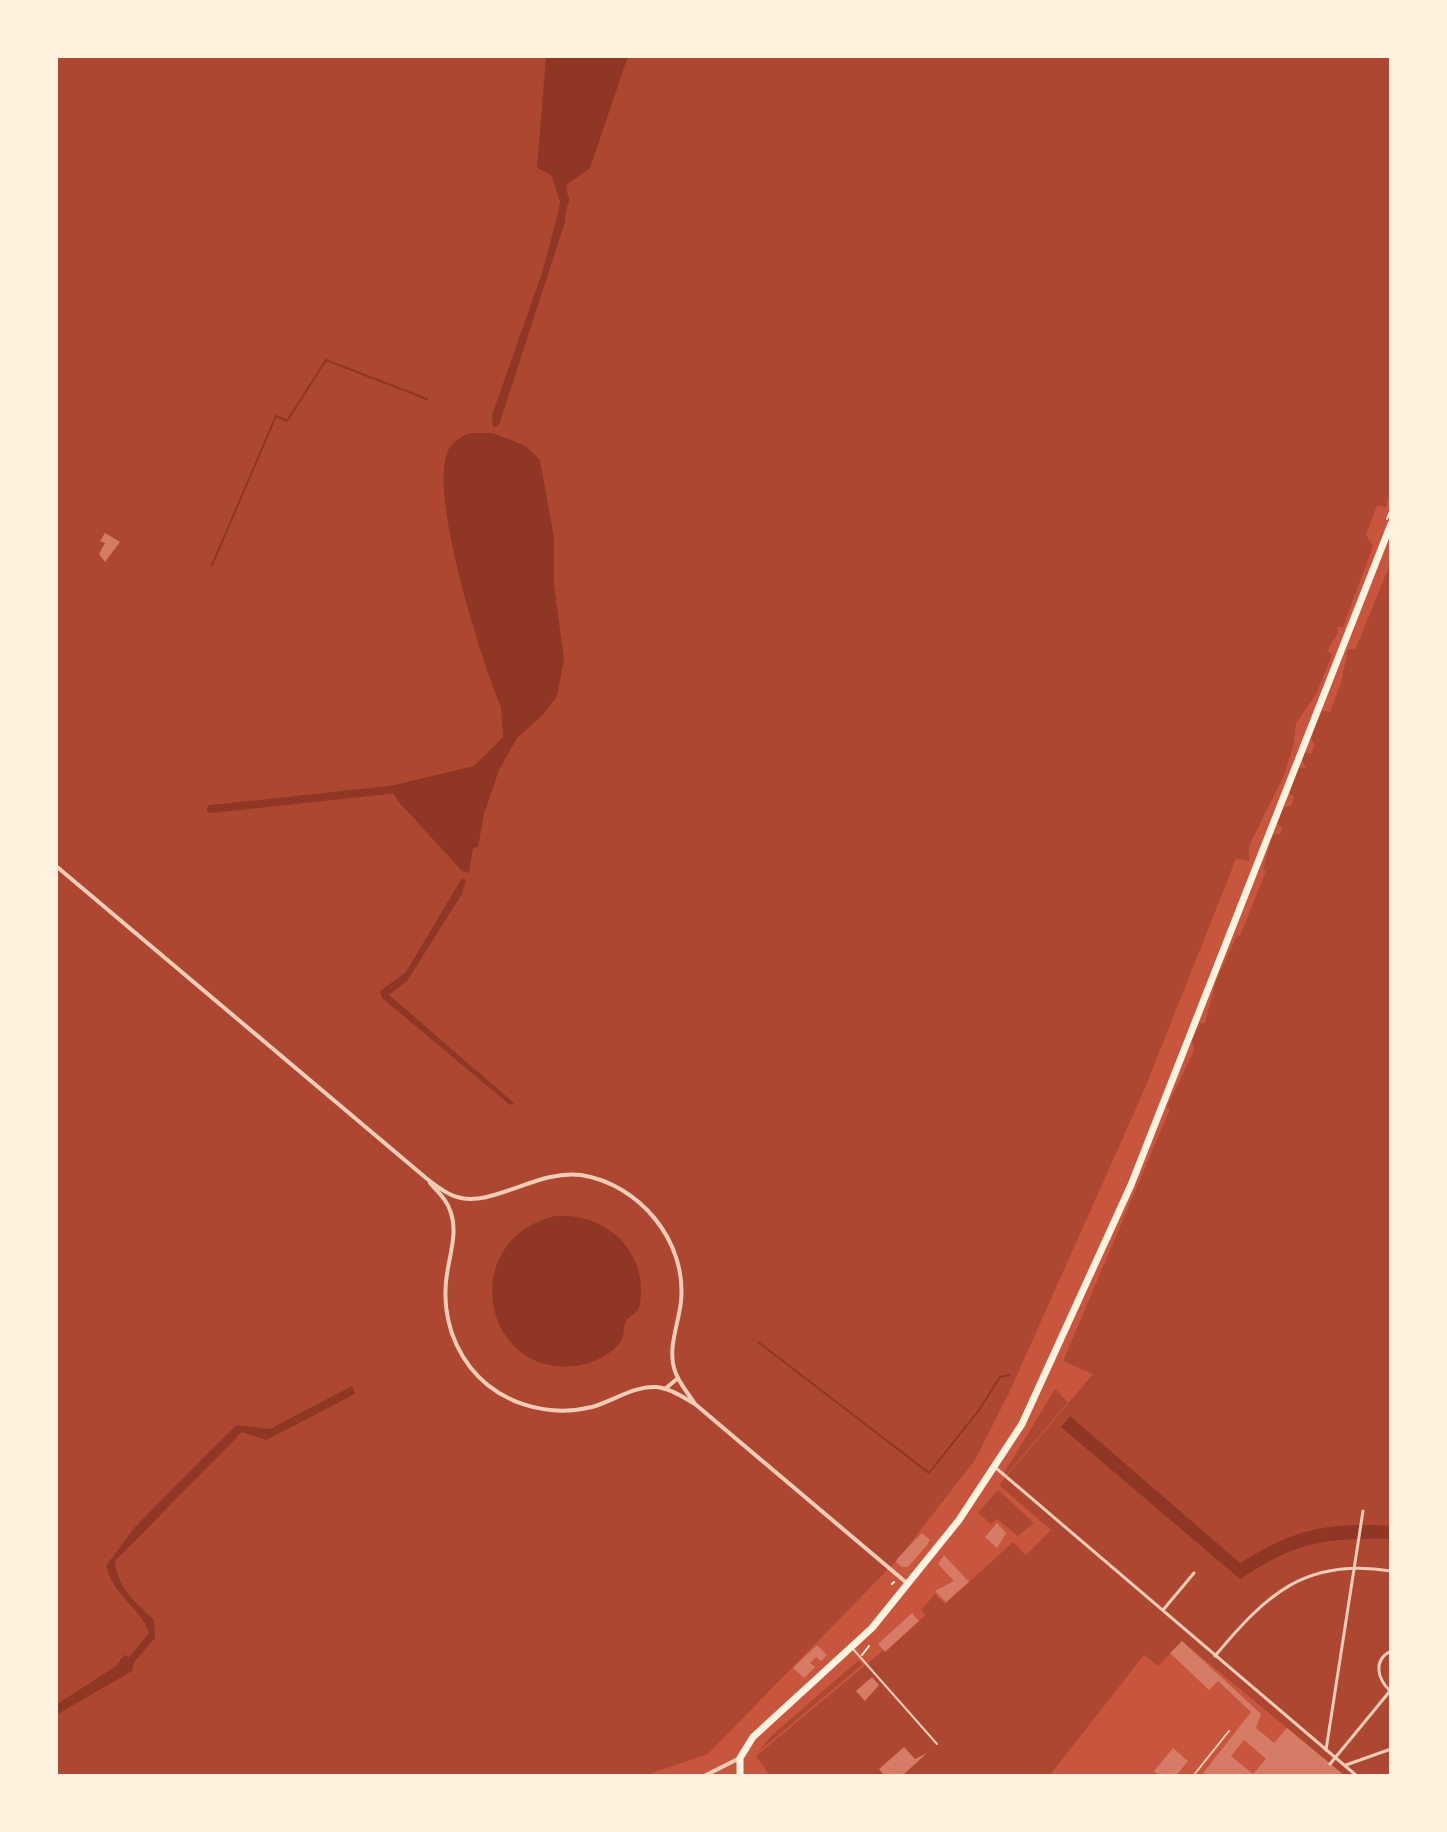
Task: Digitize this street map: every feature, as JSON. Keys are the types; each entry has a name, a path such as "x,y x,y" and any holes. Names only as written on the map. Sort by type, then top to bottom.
{"main road":[{"path":"740,1776 740,1758 753,1737 852,1648 908,1584 996,1468 1022,1424 1131,1185 1391,524"}],"street":[{"path":"56,866 426,1178 458,1197 486,1197 534,1179 573,1174 611,1185 638,1201 657,1220 677,1260 682,1299 673,1351 678,1377 695,1404"},
{"path":"426,1178 451,1213"},
{"path":"458,1197 452,1204 451,1213 454,1236 445,1292 448,1323 464,1359 482,1380 514,1401 550,1410 592,1407 648,1388 665,1389 695,1404 908,1584"},
{"path":"665,1389 678,1377"},
{"path":"996,1468 1357,1776"},
{"path":"1326,1750 1363,1511"},
{"path":"1215,1656 1246,1618 1282,1587 1326,1571 1355,1568 1391,1571"},
{"path":"1163,1610 1194,1573"},
{"path":"1330,1764 1390,1691 1378,1667 1381,1658 1391,1651"},
{"path":"1345,1766 1391,1749"},
{"path":"704,1776 740,1758"}],"lane":[{"path":"852,1648 883,1687 937,1744"},
{"path":"1193,1776 1229,1731"}],"path":[{"path":"860,1656 869,1646"}],"shaded area":[{"path":"56,56 1391,56 1391,488 1386,507 1377,505 1366,535 1373,546 1343,627 1337,627 1338,633 1327,651 1332,655 1316,694 1296,723 1294,743 1284,775 1249,846 1249,861 1236,859 1145,1088 1010,1391 975,1460 898,1559 708,1754 643,1776 56,1776"},
{"path":"546,56 628,56 590,168 566,185 569,204 562,207 551,175 537,168"},
{"path":"557,217 566,219 499,425 493,428 492,415 542,273"},
{"path":"470,433 492,433 512,440 527,447 540,460 554,538 554,585 564,659 557,696 543,715 517,738 499,770 484,814 478,847 473,848 469,873 462,871 397,800 390,786 474,766 503,737 501,707 460,579 445,505 447,453 456,441"},
{"path":"1391,562 1391,1776 1345,1776 1182,1641 1158,1666 1144,1655 1049,1776 770,1776 756,1756 926,1615 921,1610 935,1594 945,1604 1013,1542 1026,1555 1051,1530 999,1485 1093,1374 1063,1361 1170,1109 1167,1107 1194,1050 1192,1040 1201,1023 1205,1023 1216,981 1237,935 1240,936 1266,871 1263,870 1272,835 1280,834 1282,828 1277,823 1283,807 1291,806 1294,798 1289,791 1297,767 1307,768 1302,761 1305,752 1311,754 1315,745 1310,736 1321,711 1330,712 1341,683 1348,649 1355,650"},
{"path":"462,878 466,880 462,894 407,981 389,995 514,1103 510,1105 382,998 380,991 406,972"},
{"path":"555,1216 592,1221 608,1229 632,1254 641,1288 639,1308 626,1321 619,1344 599,1359 576,1366 544,1364 519,1350 502,1329 493,1304 494,1276 504,1251 524,1230"},
{"path":"352,1386 355,1394 266,1440 242,1432 115,1561 123,1587 154,1620 155,1638 134,1662 132,1671 56,1715 56,1705 116,1666 124,1655 129,1657 149,1633 140,1616 115,1586 106,1566 135,1527 236,1425 270,1429"},
{"path":"1055,1389 1068,1402 1006,1475 1004,1473"},
{"path":"1070,1416 1240,1563 1295,1535 1330,1527 1391,1526 1391,1539 1328,1541 1311,1545 1278,1557 1240,1579 1061,1427"},
{"path":"998,1490 1034,1523 1018,1536 997,1519 991,1524 978,1513"},
{"path":"859,1660 862,1665 758,1752 772,1735"}],"building":[{"path":"105,533 120,542 105,562 99,554 105,543 100,541"},
{"path":"997,1523 1006,1533 997,1548 985,1537"},
{"path":"922,1533 930,1540 908,1567 902,1567 896,1562 898,1558"},
{"path":"944,1555 969,1582 946,1602 935,1591 954,1581 938,1564"},
{"path":"912,1613 919,1621 885,1652 878,1644"},
{"path":"1182,1641 1261,1714 1256,1728 1274,1743 1287,1728 1345,1776 1201,1776 1251,1712 1218,1681 1209,1690 1170,1653","holes":["1244,1740 1266,1759 1253,1774 1231,1756"]},
{"path":"817,1645 827,1655 821,1661 816,1657 810,1663 815,1667 804,1678 793,1668"},
{"path":"872,1677 879,1685 865,1701 856,1691"},
{"path":"904,1747 915,1759 927,1753 902,1776 885,1776 879,1769"},
{"path":"1173,1748 1188,1761 1176,1776 1160,1776 1154,1771"}],"waterway":[{"path":"559,227 565,198"},
{"path":"212,565 276,416 287,421 326,360 427,399"},
{"path":"211,809 398,789"},
{"path":"758,1342 929,1473 979,1410 1000,1377 1010,1375"}]}
